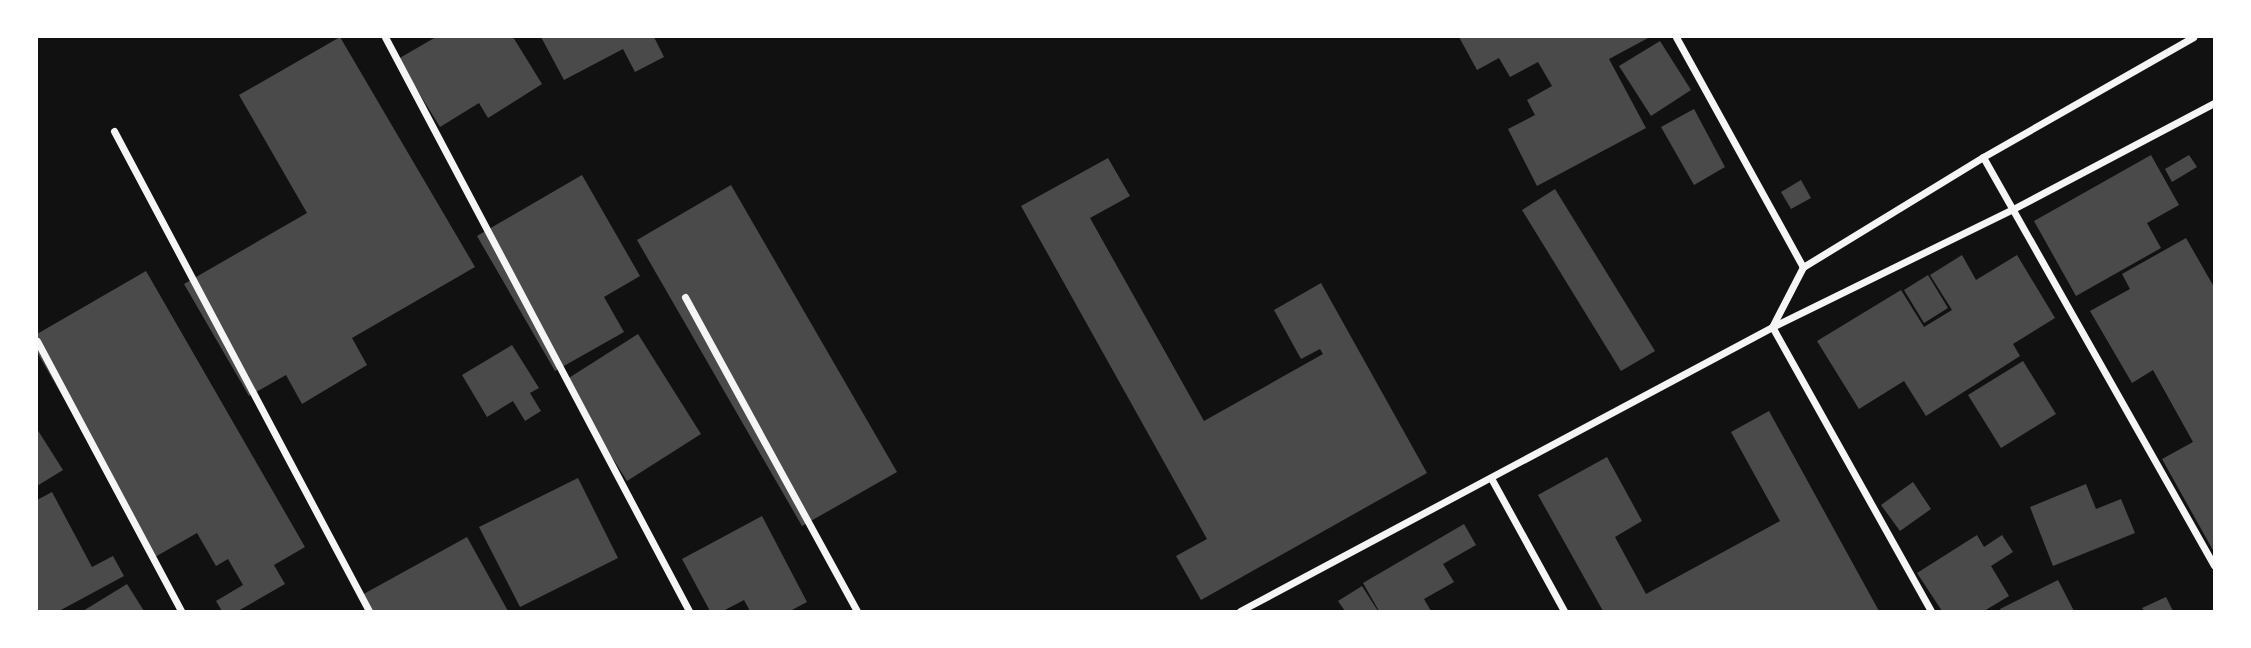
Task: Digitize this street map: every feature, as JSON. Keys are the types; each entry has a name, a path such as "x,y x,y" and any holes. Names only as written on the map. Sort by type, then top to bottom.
{"street":[{"path":"385,37 689,611"},
{"path":"1676,37 1803,267"},
{"path":"1772,327 1803,267 1983,157 2193,37"},
{"path":"1240,611 1772,327 2013,209 2214,103"},
{"path":"114,131 369,611"},
{"path":"1983,157 2214,565"},
{"path":"685,297 857,611"},
{"path":"1772,327 1931,611"},
{"path":"37,341 181,611"},
{"path":"1491,478 1564,611"}],"building":[{"path":"340,37 475,267 352,338 367,365 302,404 286,375 249,396 184,284 307,213 239,95"},
{"path":"436,37 513,37 542,84 488,118 479,103 440,127 398,59"},
{"path":"541,37 654,37 664,57 635,72 623,49 564,80"},
{"path":"1459,37 1650,37 1609,59 1646,128 1537,186 1508,129 1535,115 1527,100 1552,86 1538,62 1510,77 1499,58 1477,70"},
{"path":"1660,41 1691,90 1651,116 1619,66"},
{"path":"1694,109 1725,167 1694,185 1661,127"},
{"path":"2151,155 2179,205 2147,223 2161,248 2076,296 2034,221"},
{"path":"2189,155 2197,167 2172,182 2165,169"},
{"path":"1108,158 1130,196 1090,218 1204,421 1323,354 1320,349 1301,359 1274,310 1321,283 1427,473 1201,600 1176,556 1207,539 1021,206"},
{"path":"582,175 640,276 604,297 624,332 555,371 477,236"},
{"path":"1801,180 1811,198 1791,209 1781,192"},
{"path":"731,185 897,472 802,526 637,240"},
{"path":"1555,189 1655,351 1621,371 1522,210"},
{"path":"2186,238 2214,287 2214,552 2162,459 2193,442 2153,370 2132,383 2090,311 2130,289 2122,274"},
{"path":"1962,255 1976,280 2017,255 2055,318 2013,344 2020,356 1926,416 1904,381 1859,409 1817,341 1901,290 1924,327 1952,310 1930,275"},
{"path":"146,271 305,547 274,565 285,584 238,611 222,611 216,601 243,585 228,559 216,566 197,533 155,557 37,352 37,334"},
{"path":"1928,275 1948,308 1924,323 1904,290"},
{"path":"638,334 701,434 627,481 564,381"},
{"path":"512,345 539,388 530,393 541,411 525,421 513,401 487,417 462,375"},
{"path":"2023,361 2056,414 2001,448 1968,395"},
{"path":"1769,411 1879,611 1603,611 1538,495 1607,457 1642,521 1615,537 1646,594 1780,521 1731,432"},
{"path":"37,429 63,470 37,486"},
{"path":"578,478 618,558 520,607 479,527"},
{"path":"1913,482 1931,509 1900,531 1881,505"},
{"path":"2086,484 2096,509 2121,499 2135,533 2053,566 2030,507"},
{"path":"52,492 92,567 113,556 124,576 59,611 37,611 37,500"},
{"path":"762,516 807,602 790,611 750,611 744,600 723,611 710,611 682,559"},
{"path":"1464,524 1476,545 1443,564 1454,582 1424,599 1431,611 1379,611 1363,583"},
{"path":"1977,535 1984,547 2002,535 2013,552 1991,566 2009,596 1984,611 1942,611 1917,573"},
{"path":"467,537 508,611 368,611 360,596"},
{"path":"2058,580 2074,611 2001,611 2000,609"},
{"path":"127,584 144,611 83,611"},
{"path":"1362,586 1378,611 1345,611 1338,601"},
{"path":"2166,597 2173,611 2144,611 2142,608"}]}
